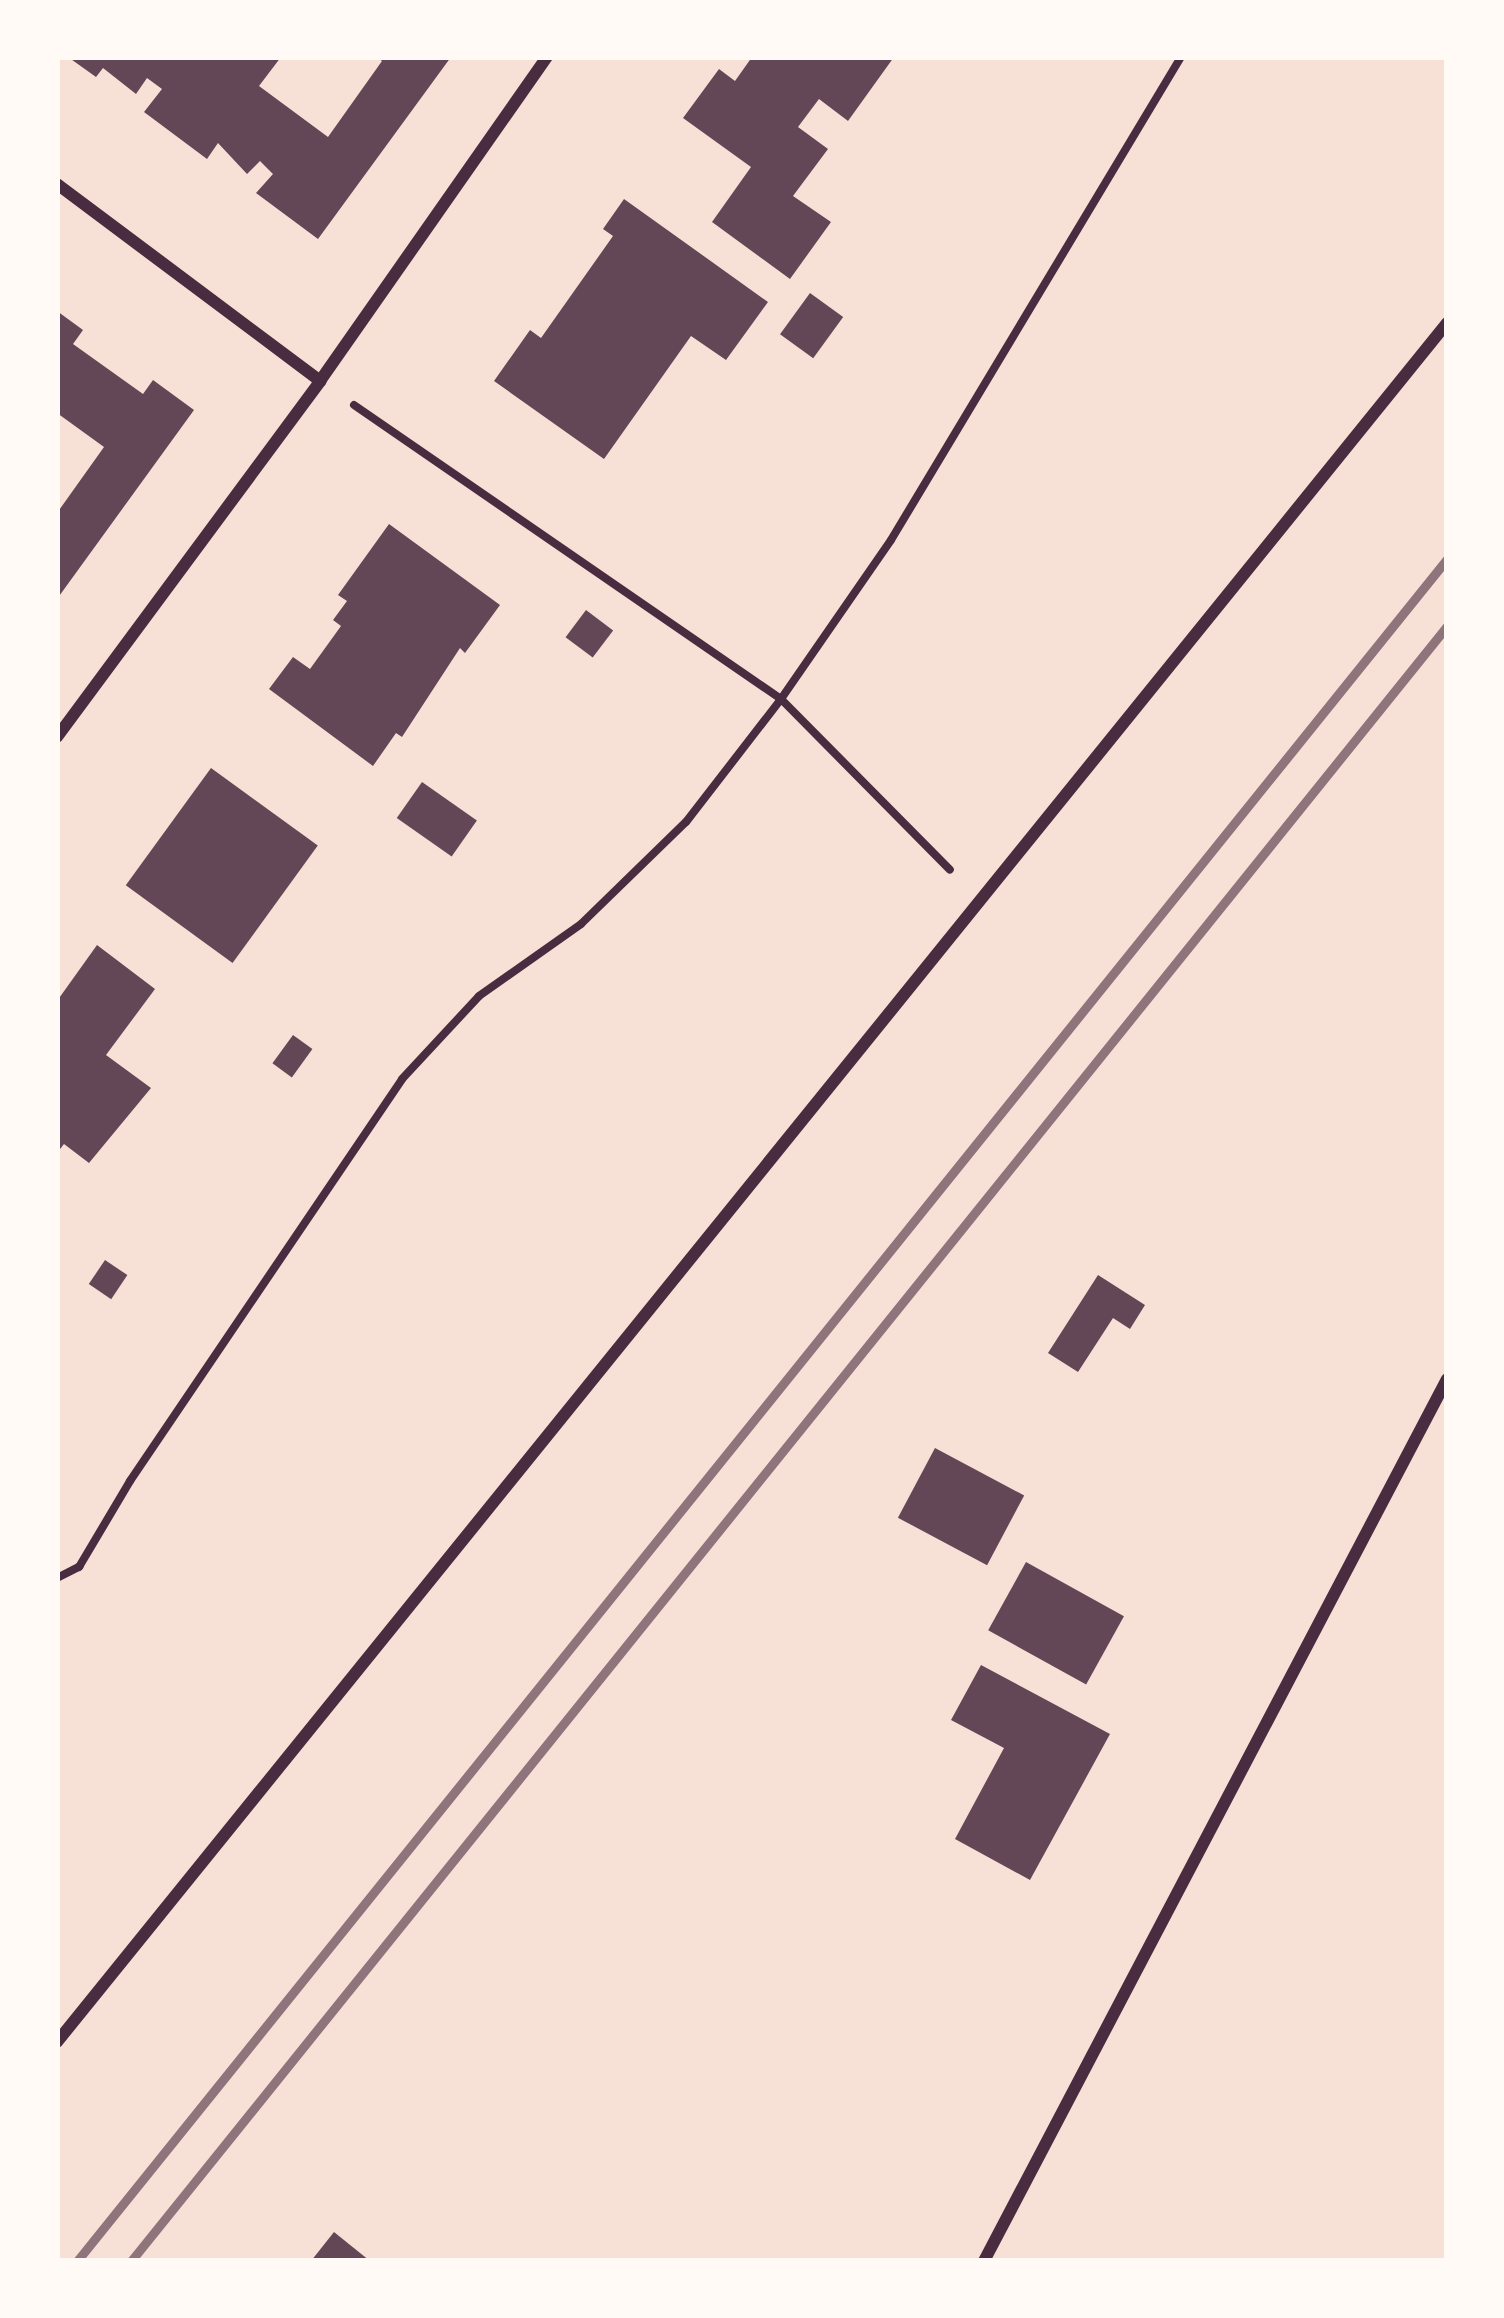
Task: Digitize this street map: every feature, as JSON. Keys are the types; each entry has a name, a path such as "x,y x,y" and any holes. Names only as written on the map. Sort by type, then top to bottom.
{"street":[{"path":"57,736 320,381 548,57"},
{"path":"57,184 320,381"},
{"path":"57,2042 1447,323"},
{"path":"984,2261 1447,1379"}],"path":[{"path":"57,1578 79,1567 130,1481 402,1079 479,996 581,924 686,822 781,699 891,540 1180,57"},
{"path":"320,381 781,699 981,901"}],"building":[{"path":"68,57 281,57 259,86 328,137 382,61 376,57 451,57 318,239 256,193 273,174 260,161 247,174 218,143 207,159 144,112 162,89 147,78 136,94 103,68 96,77"},
{"path":"752,57 894,57 848,121 819,99 798,127 828,149 793,196 831,222 790,279 712,222 751,167 683,118 719,69 735,81"},
{"path":"624,199 768,302 726,360 691,336 604,459 494,381 530,330 541,338 613,236 603,229"},
{"path":"810,293 843,317 813,358 780,334"},
{"path":"57,311 83,330 73,344 143,394 153,380 194,410 57,599 57,513 104,447 57,413"},
{"path":"389,524 500,605 465,653 460,648 402,737 396,733 373,766 269,689 293,657 310,669 341,626 333,620 347,601 338,595"},
{"path":"586,610 613,630 593,658 566,637"},
{"path":"211,768 318,846 233,963 126,885"},
{"path":"422,782 477,820 452,856 397,818"},
{"path":"97,945 155,989 106,1055 151,1088 89,1163 64,1144 57,1153 57,1001"},
{"path":"293,1035 312,1049 292,1077 272,1063"},
{"path":"105,1260 127,1275 111,1299 89,1284"},
{"path":"1098,1275 1145,1305 1130,1329 1113,1318 1078,1372 1048,1353"},
{"path":"935,1448 1024,1495 987,1565 898,1518"},
{"path":"1026,1562 1124,1616 1086,1685 988,1630"},
{"path":"981,1665 1110,1734 1030,1880 955,1839 1004,1748 951,1720"},
{"path":"334,2232 370,2261 311,2261"}],"railway":[{"path":"77,2261 1447,559"},
{"path":"131,2261 1447,626"}]}
